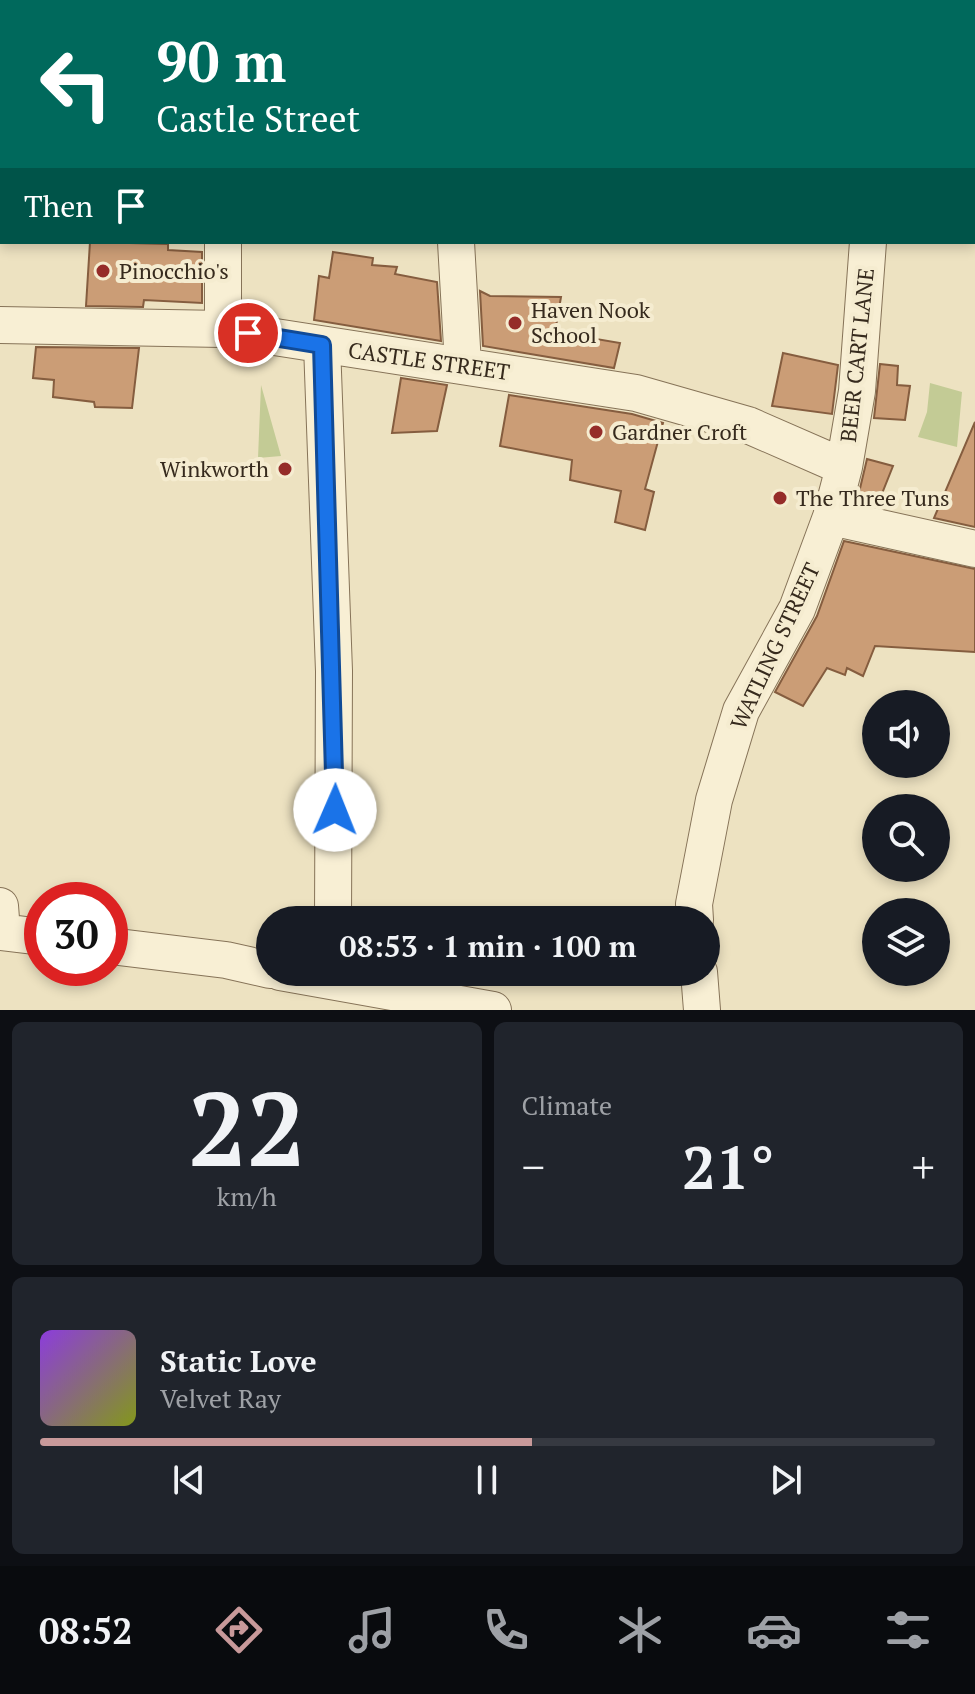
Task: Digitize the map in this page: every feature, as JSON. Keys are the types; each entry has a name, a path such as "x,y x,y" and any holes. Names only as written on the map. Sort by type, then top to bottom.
{"street":[{"path":"223,244 223,329"},
{"path":"456,244 463,365"},
{"name":"BEER CART LANE","path":"844,467 857,391 868,244"},
{"name":"CASTLE STREET","path":"0,325 223,329 636,393 691,406 748,425 844,467"},
{"path":"322,345 334,671 333,906"},
{"name":"WATLING STREET","path":"694,906 714,800 741,711 797,609 831,517 844,467"},
{"path":"831,517 975,549"},
{"path":"1,919 24,929"},
{"path":"128,948 226,960 256,967"},
{"path":"372,986 493,1010"},
{"path":"700,986 702,1010"}],"green space":[{"path":"930,383 962,392 957,447 918,437 927,412"},
{"path":"261,385 281,456 258,458"}],"building":[{"path":"90,244 168,244 168,250 202,252 202,303 144,300 143,307 86,306"},
{"path":"333,252 373,258 372,265 397,267 395,274 437,282 441,341 314,320 319,276 329,278"},
{"name":"Haven Nook School","path":"480,291 490,296 561,297 555,332 620,343 614,368 483,346"},
{"path":"36,347 139,348 132,408 95,407 94,402 53,397 54,380 33,378"},
{"path":"783,353 838,365 832,414 772,406"},
{"path":"880,364 898,366 897,385 910,386 905,420 874,418"},
{"path":"401,378 447,385 437,431 392,433"},
{"path":"509,395 632,414 663,423 645,489 654,492 645,530 615,522 621,491 570,480 572,460 500,446"},
{"path":"975,422 975,527 934,518"},
{"path":"867,459 893,466 877,506 857,501"},
{"path":"844,541 975,569 975,652 875,646 863,676 847,668 845,675 827,668 803,706 775,692 817,616"}],"place":[{"name":"Pinocchio's","path":"103,271"},
{"name":"Haven Nook School","path":"515,323"},
{"name":"Gardner Croft","path":"596,432"},
{"name":"Winkworth","path":"285,469"},
{"name":"The Three Tuns","path":"780,498"}],"route":[{"path":"248,333 322,345 334,671 335,810"}]}
